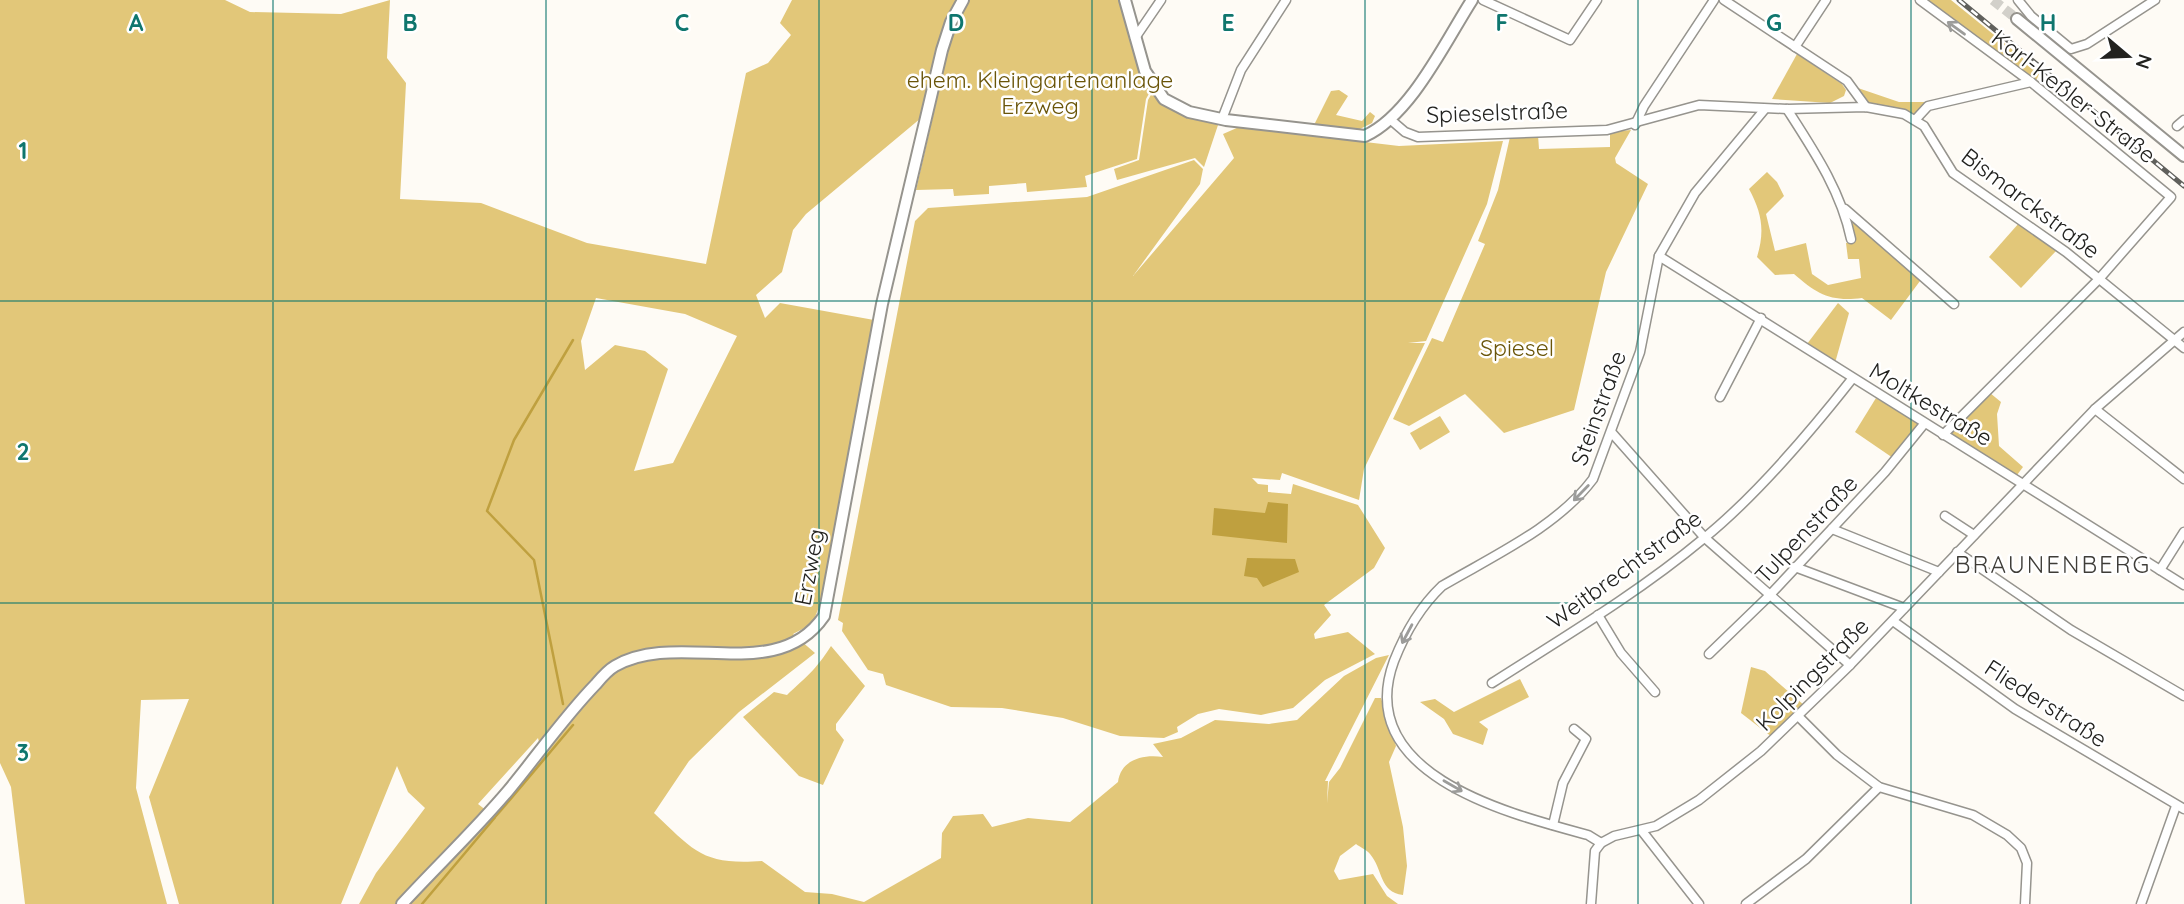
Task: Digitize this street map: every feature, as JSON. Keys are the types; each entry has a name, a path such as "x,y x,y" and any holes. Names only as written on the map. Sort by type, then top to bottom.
{"street":[{"name":"Erzweg","path":"402,904 506,794 584,696 614,666 654,653 739,654 776,650 813,632 824,616 882,304 942,50 951,22 963,0"},
{"path":"1125,0 1145,71 1164,99 1189,112 1222,119 1365,136 1391,120 1472,0"},
{"path":"1135,38 1161,0"},
{"path":"1222,119 1231,89 1241,70 1286,0"},
{"path":"1483,0 1570,40 1597,0"},
{"path":"1635,125 1714,0"},
{"path":"1724,0 1847,81 1866,107 1916,119 1928,106 2031,82"},
{"path":"1795,47 1826,0"},
{"name":"Karl-Keßler-Straße","path":"1920,0 2031,82 2171,197 2099,279"},
{"path":"2018,0 2031,16 2071,49 2087,44 2155,0"},
{"path":"2017,19 2184,156"},
{"name":"Spieselstraße","path":"1391,120 1405,132 1418,137 1607,130 1635,125 1699,105 1765,109 1866,107"},
{"name":"Steinstraße","path":"1553,825 1518,816 1456,788 1419,763 1401,744 1388,710 1387,686 1398,652 1426,603 1442,586 1539,527 1582,494 1593,479 1640,352 1659,256 1695,193 1765,109"},
{"path":"1787,109 1820,160 1845,209 1852,239"},
{"name":"Bismarckstraße","path":"1916,119 1953,173 2099,279 2184,348"},
{"path":"1845,209 1954,304"},
{"name":"Moltkestraße","path":"1659,256 2184,585"},
{"path":"1944,435 2099,279"},
{"path":"1720,397 1761,318"},
{"name":"Kolpingstraße","path":"1601,843 1614,836 1642,831 1699,800 1798,717 2095,410 2184,332"},
{"name":"Weitbrechtstraße","path":"1492,683 1598,615 1704,538 1827,410 1852,379"},
{"path":"2095,410 2184,479"},
{"name":"Tulpenstraße","path":"1709,653 1796,568 1885,472 1924,424"},
{"path":"1612,433 1704,538 1850,665"},
{"path":"1945,516 1974,534"},
{"path":"1832,529 1939,572"},
{"path":"2160,569 2184,531"},
{"path":"1957,552 2071,631 2184,696"},
{"path":"1796,568 1904,608"},
{"path":"1598,615 1621,653 1655,692"},
{"name":"Fliederstraße","path":"1893,621 2015,709 2180,808"},
{"path":"1798,717 1836,755 1880,787 1973,815 2007,835 2021,848 2027,863 2025,904"},
{"path":"1574,729 1586,739 1563,783 1553,825 1588,835 1601,843 1595,851 1591,904"},
{"path":"1746,904 1806,859 1880,787"},
{"path":"2141,904 2180,808"},
{"path":"1642,831 1699,904"}],"green space":[{"path":"0,0 225,0 250,12 341,14 390,0 387,58 406,83 400,199 481,203 587,243 706,264 746,73 768,63 791,35 780,23 792,0 958,0 921,118 806,214 793,230 782,272 756,295 765,318 780,303 874,320 822,600 812,624 793,634 815,653 739,712 689,761 654,813 680,838 701,853 726,861 762,861 805,892 832,894 864,902 941,858 942,833 953,816 983,814 992,827 1028,818 1070,822 1118,782 1120,774 1129,763 1148,756 1163,757 1153,744 1181,738 1215,720 1269,724 1297,720 1344,676 1376,658 1389,655 1325,781 1328,781 1327,803 1329,782 1340,768 1375,698 1381,698 1396,746 1389,762 1403,827 1407,866 1403,895 1395,893 1385,885 1370,854 1356,844 1340,856 1334,871 1339,880 1373,874 1387,896 1398,904 359,904 376,873 425,808 408,792 397,766 341,904 179,904 149,797 189,699 141,700 136,788 167,904 25,904 11,787 0,763","holes":["596,298 685,314 737,336 673,463 634,471 668,369 645,351 615,345 585,370 581,341","538,738 543,758 496,818 478,804"]},
{"name":"ehem. Kleingartenanlage Erzweg","path":"968,0 1124,0 1144,74 1151,90 1146,99 1137,159 1085,176 1087,187 1027,192 1026,183 989,186 989,194 954,196 953,189 916,190 954,25"},
{"path":"1923,0 1951,0 2040,72 2035,83"},
{"path":"1797,54 1842,84 1846,90 1844,96 1830,103 1772,99"},
{"path":"1855,87 1899,102 1936,102 1921,107 1916,116 1869,104"},
{"path":"1339,90 1348,96 1336,115 1362,121 1370,112 1375,116 1372,123 1358,130 1313,127 1331,91"},
{"path":"1152,93 1173,109 1219,122 1204,167 1195,158 1117,180 1114,169 1139,160 1148,100"},
{"path":"1239,127 1399,146 1503,141 1487,204 1426,341 1408,343 1425,343 1364,469 1359,500 1282,473 1280,480 1252,478 1258,484 1268,485 1268,492 1291,494 1293,484 1358,505 1385,548 1374,568 1324,605 1331,615 1314,634 1315,639 1348,632 1375,654 1325,680 1293,708 1261,715 1219,709 1198,714 1177,727 1178,732 1164,738 1120,736 1063,718 1002,708 951,707 886,685 883,674 868,670 842,631 843,623 838,620 915,221 928,208 1087,197 1194,160 1203,169 1200,184 1133,276 1234,158 1223,134"},
{"name":"Spiesel","path":"1631,130 1615,158 1616,163 1648,184 1606,272 1574,410 1504,433 1465,394 1409,426 1393,419 1432,338 1443,342 1485,244 1478,241 1498,190 1510,137 1538,135 1539,149 1610,147 1610,132"},
{"path":"1767,172 1777,182 1784,196 1766,214 1775,251 1806,243 1812,274 1828,285 1861,278 1859,259 1848,259 1846,243 1856,241 1851,218 1920,281 1891,320 1862,298 1832,297 1810,287 1794,274 1775,275 1757,257 1761,222 1749,189"},
{"path":"2019,223 2056,251 2021,288 1989,257"},
{"path":"1838,303 1849,313 1835,363 1807,344"},
{"path":"1990,393 2001,402 1997,414 1999,446 2023,467 2017,475 1950,434"},
{"path":"1876,398 1920,424 1893,458 1855,432"},
{"path":"1440,416 1450,432 1420,450 1410,433"},
{"path":"831,646 865,686 836,724 836,730 844,740 823,785 799,776 743,717 774,692 787,695 815,667"},
{"path":"1751,667 1765,671 1805,706 1772,737 1741,713"},
{"path":"1520,679 1529,697 1479,722 1488,729 1483,745 1453,734 1444,719 1420,702 1435,699 1454,712"}],"shaded area":[{"path":"1268,502 1288,504 1287,543 1212,535 1214,508 1265,513"},
{"path":"1247,558 1295,559 1299,572 1263,587 1257,578 1244,576"}],"waterway":[{"path":"563,704 534,560 487,511 514,440 573,340"},
{"path":"422,904 573,725"}],"tunnel":[{"path":"1993,0 2017,19"}],"railway":[{"path":"1959,0 2184,186"}],"district":[{"name":"BRAUNENBERG","path":"2053,564"}]}
